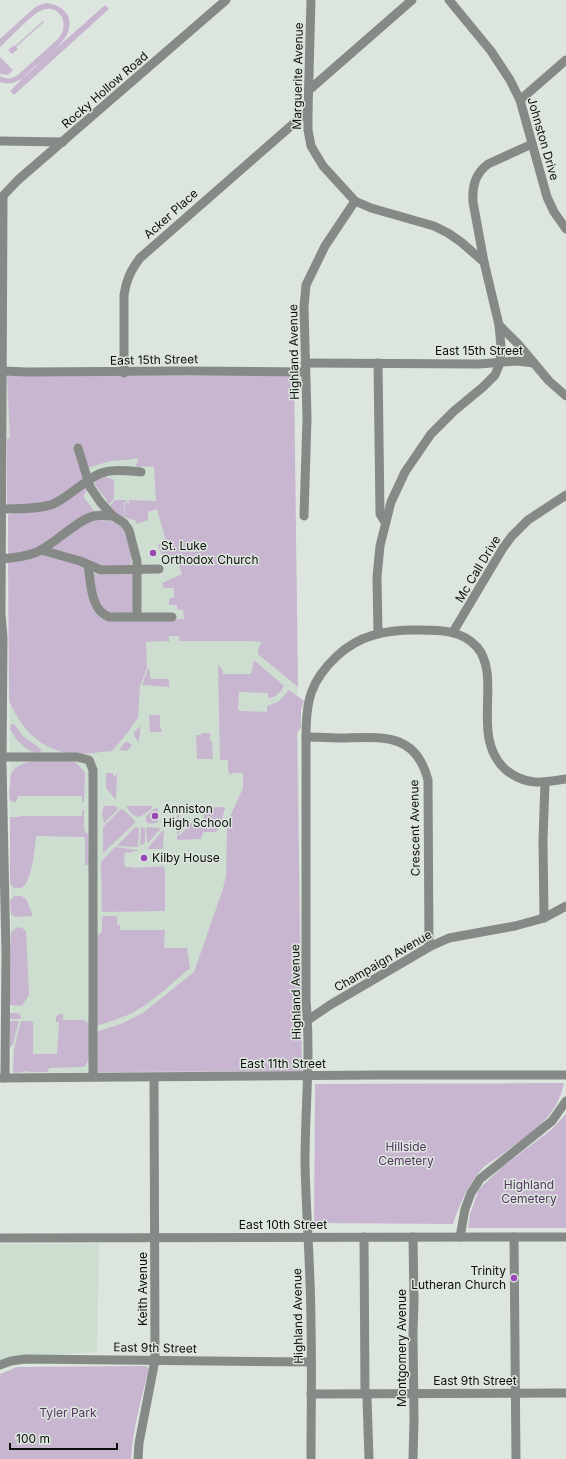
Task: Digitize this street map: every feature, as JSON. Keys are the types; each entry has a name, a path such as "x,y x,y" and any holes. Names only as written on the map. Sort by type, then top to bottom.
{"street":[{"name":"Rocky Hollow Road","path":"1,198 18,180 63,142 219,3 226,0"},
{"name":"Marguerite Avenue","path":"312,0 308,130 311,146 323,166 355,201 371,208 434,226 461,242 484,262"},
{"path":"309,90 412,0"},
{"name":"Johnston Drive","path":"449,0 491,51 510,80 520,100 547,197 554,212 566,229"},
{"path":"520,100 566,60"},
{"name":"Acker Place","path":"124,373 124,295 130,270 140,258 308,110"},
{"path":"0,141 63,142"},
{"path":"532,144 488,164 482,169 474,183 472,193 473,202 484,262 499,325 501,346 500,363 495,375 489,382 454,411 431,434 421,446 397,486 385,522 380,546 377,577 378,634 396,630 439,630 453,632 471,642 477,647 485,662 487,672 487,730 496,758 500,764 512,774 524,781 545,783 566,779"},
{"path":"1,198 2,371 0,613 3,638 2,921 6,953 2,1078"},
{"name":"Highland Avenue","path":"304,516 306,418 304,308 306,285 325,246 355,201"},
{"name":"East 15th Street","path":"499,325 518,344 549,381 566,396"},
{"name":"East 15th Street","path":"2,371 124,373 378,363 500,363 517,361 534,363"},
{"path":"378,363 380,514 385,522"},
{"path":"78,448 90,487 101,503 113,516 124,523 129,530 137,561 137,617"},
{"path":"1,509 39,507 51,504 64,498 95,476 105,472 141,472"},
{"name":"Mc Call Drive","path":"453,632 503,548 512,536 528,520 566,495"},
{"path":"1,559 22,557 41,550 52,544 80,522 93,516 113,516"},
{"path":"41,550 80,561 101,570 159,569"},
{"path":"88,565 96,605 103,615 108,617 172,617"},
{"name":"Highland Avenue","path":"311,1459 311,1326 305,1152 308,1020 306,1001 306,713 311,692 318,677 328,664 345,648 358,640 378,634"},
{"name":"Crescent Avenue","path":"306,737 389,738 409,748 420,759 425,768 428,780 428,947"},
{"path":"2,762 77,757 89,760 93,770 93,1077"},
{"path":"544,918 542,840 545,783"},
{"name":"Champaign Avenue","path":"308,1020 330,1005 428,947 450,938 515,926 544,918 566,906"},
{"name":"East 11th Street","path":"2,1078 566,1075"},
{"name":"Keith Avenue","path":"138,1459 139,1443 155,1360 154,1077"},
{"path":"460,1237 465,1209 471,1193 480,1179 552,1121 566,1100"},
{"path":"364,1237 365,1393 367,1398 369,1459"},
{"name":"Montgomery Avenue","path":"413,1237 413,1459"},
{"path":"514,1237 516,1330 514,1393 516,1459"},
{"name":"East 10th Street","path":"0,1238 566,1237"},
{"name":"East 9th Street","path":"0,1365 11,1361 25,1359 311,1362"},
{"name":"East 9th Street","path":"312,1394 566,1393"}],"shaded area":[{"name":"Anniston High School","path":"7,376 294,376 302,1071 12,1073"},
{"path":"0,1244 99,1244 97,1352 0,1360"}],"green space":[{"path":"46,3 58,6 67,14 70,23 68,32 63,41 53,51 105,5 109,9 14,95 10,91 23,78 12,83 0,82 0,76 10,78 19,74 59,38 64,26 61,16 57,12 52,9 46,9 40,11 26,22 0,47 0,39 33,9"},
{"path":"43,21 44,22 16,47 18,49 12,54 8,50 14,45 15,46"},
{"path":"0,57 13,70 8,75 0,74"},
{"path":"7,376 294,376 298,687 258,654 258,649 262,642 179,641 179,636 169,636 169,642 146,642 147,668 140,686 138,717 112,751 83,754 66,753 47,746 24,727 9,700 8,560 40,554 80,564 86,569 93,605 100,616 106,620 184,619 183,610 178,610 177,605 169,605 169,599 174,597 174,588 164,588 162,583 182,574 177,560 172,555 163,558 158,545 166,541 157,509 148,512 148,520 137,524 135,520 125,517 125,503 129,503 129,500 156,501 154,467 143,466 137,468 136,464 139,462 137,458 111,461 85,469 80,445 73,445 73,449 76,453 85,480 50,502 7,507 7,439 10,438"},
{"path":"105,477 114,481 114,499 108,505 106,502 107,500 94,484 97,480"},
{"path":"85,486 87,490 83,496 94,511 102,511 34,550 8,554 8,515 19,511 29,510"},
{"path":"115,500 127,500 127,502 124,502 125,519 119,517 109,507"},
{"path":"93,520 115,522 123,528 128,540 131,554 129,567 106,568 48,549 76,529"},
{"path":"96,573 100,575 133,574 133,614 104,612 97,597 94,577 94,574"},
{"path":"254,660 284,686 278,694 271,698 268,698 268,693 239,692 238,710 267,712 267,706 278,702 289,690 304,701 301,710 301,727 297,733 302,1071 97,1072 95,1036 99,1031 121,1024 143,1013 194,972 223,889 226,875 227,828 229,819 243,788 243,773 233,773 230,775 228,770 228,760 220,760 218,665 222,669 223,674 251,674"},
{"path":"148,669 150,669 150,679 169,679 169,687 142,685"},
{"path":"149,715 160,715 160,726 162,732 150,732"},
{"path":"11,724 14,724 23,736 41,749 40,753 31,751 22,745 10,729"},
{"path":"140,726 139,743 134,735 134,732"},
{"path":"201,733 210,733 213,759 197,759 196,735 201,735"},
{"path":"125,742 132,745 127,751 119,750"},
{"path":"33,761 74,761 85,773 84,802 82,802 82,796 18,796 16,802 10,801 9,793 11,774 19,766"},
{"path":"106,773 113,773 113,776 117,775 116,800 106,788"},
{"path":"104,806 116,806 118,809 104,823 102,813"},
{"path":"127,806 152,806 152,808 139,817 133,815"},
{"path":"225,807 221,825 216,832 203,832 201,839 177,840 177,836 181,834 193,821 204,821 204,813 203,811 179,811 179,820 190,821 181,821 181,824 187,825 177,835 177,808"},
{"path":"155,808 158,809 158,822 152,824 146,822 146,816"},
{"path":"121,809 135,821 135,823 103,853 103,827"},
{"path":"82,810 84,810 84,830 88,834 89,865 85,865 85,837 36,836 33,862 27,882 21,888 13,887 10,884 10,817 82,816"},
{"path":"137,827 139,829 138,847 117,846 133,829"},
{"path":"141,827 145,828 145,842 143,845 140,845"},
{"path":"147,827 161,828 147,843 146,829"},
{"path":"164,829 163,849 147,849"},
{"path":"115,847 138,850 132,851 132,853 126,852 124,855 125,867 134,868 163,866 165,870 165,911 102,912 101,862"},
{"path":"14,896 21,896 26,899 33,916 15,917 11,914 10,901"},
{"path":"103,916 117,916 117,925 120,925 120,930 165,930 164,948 187,948 190,968 156,997 134,1012 96,1026 96,938 102,931"},
{"path":"18,927 26,931 29,995 22,1006 10,1005 11,932"},
{"path":"10,1013 17,1013 21,1015 20,1019 10,1019"},
{"path":"59,1014 63,1014 63,1020 83,1020 89,1023 90,1052 87,1063 84,1067 49,1068 48,1072 24,1071 15,1073 13,1071 14,1049 21,1021 33,1022 33,1054 57,1054 59,1022 56,1022 56,1017"},
{"path":"10,1021 19,1021 13,1044 10,1048"},
{"name":"Hillside Cemetery","path":"564,1083 555,1106 540,1125 522,1140 487,1164 478,1174 465,1194 453,1224 314,1223 315,1084"},
{"name":"Highland Cemetery","path":"566,1114 566,1228 468,1228 470,1214 479,1189 502,1167 551,1130"},
{"name":"Tyler Park","path":"146,1366 149,1369 135,1425 131,1459 0,1459 0,1374 17,1367"}],"place":[{"name":"St. Luke Orthodox Church","path":"153,553"},
{"name":"Anniston High School","path":"155,816"},
{"name":"Kilby House","path":"144,858"},
{"name":"Trinity Lutheran Church","path":"514,1278"}]}
